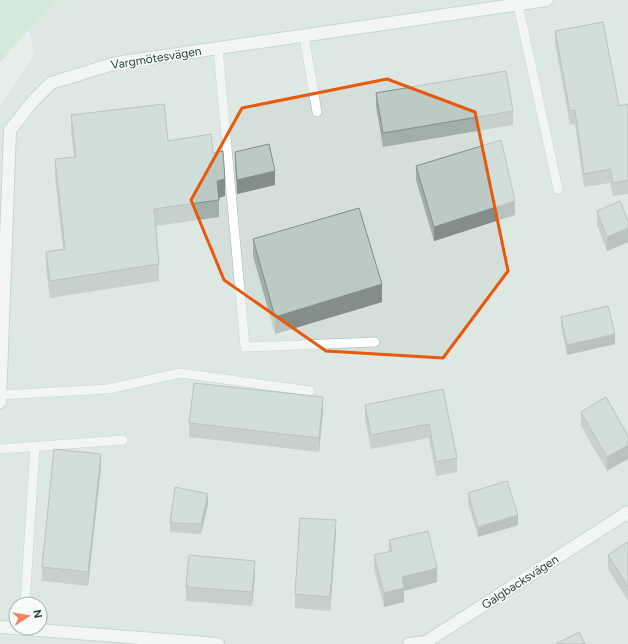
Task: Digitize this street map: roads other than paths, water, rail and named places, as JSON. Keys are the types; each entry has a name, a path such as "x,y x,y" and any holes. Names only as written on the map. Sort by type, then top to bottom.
{"street":[{"name":"Vargmötesvägen","path":"0,402 10,130 34,100 52,83 116,63 547,0"},
{"name":"Galgbacksvägen","path":"409,644 426,642 628,512"},
{"path":"48,631 140,641 218,644"}],"lane":[{"path":"518,5 558,189"},
{"path":"304,36 317,112"},
{"path":"218,48 245,347 375,342"},
{"path":"0,395 108,389 180,373 310,390"},
{"path":"0,449 123,440"},
{"path":"26,596 35,446"}]}
